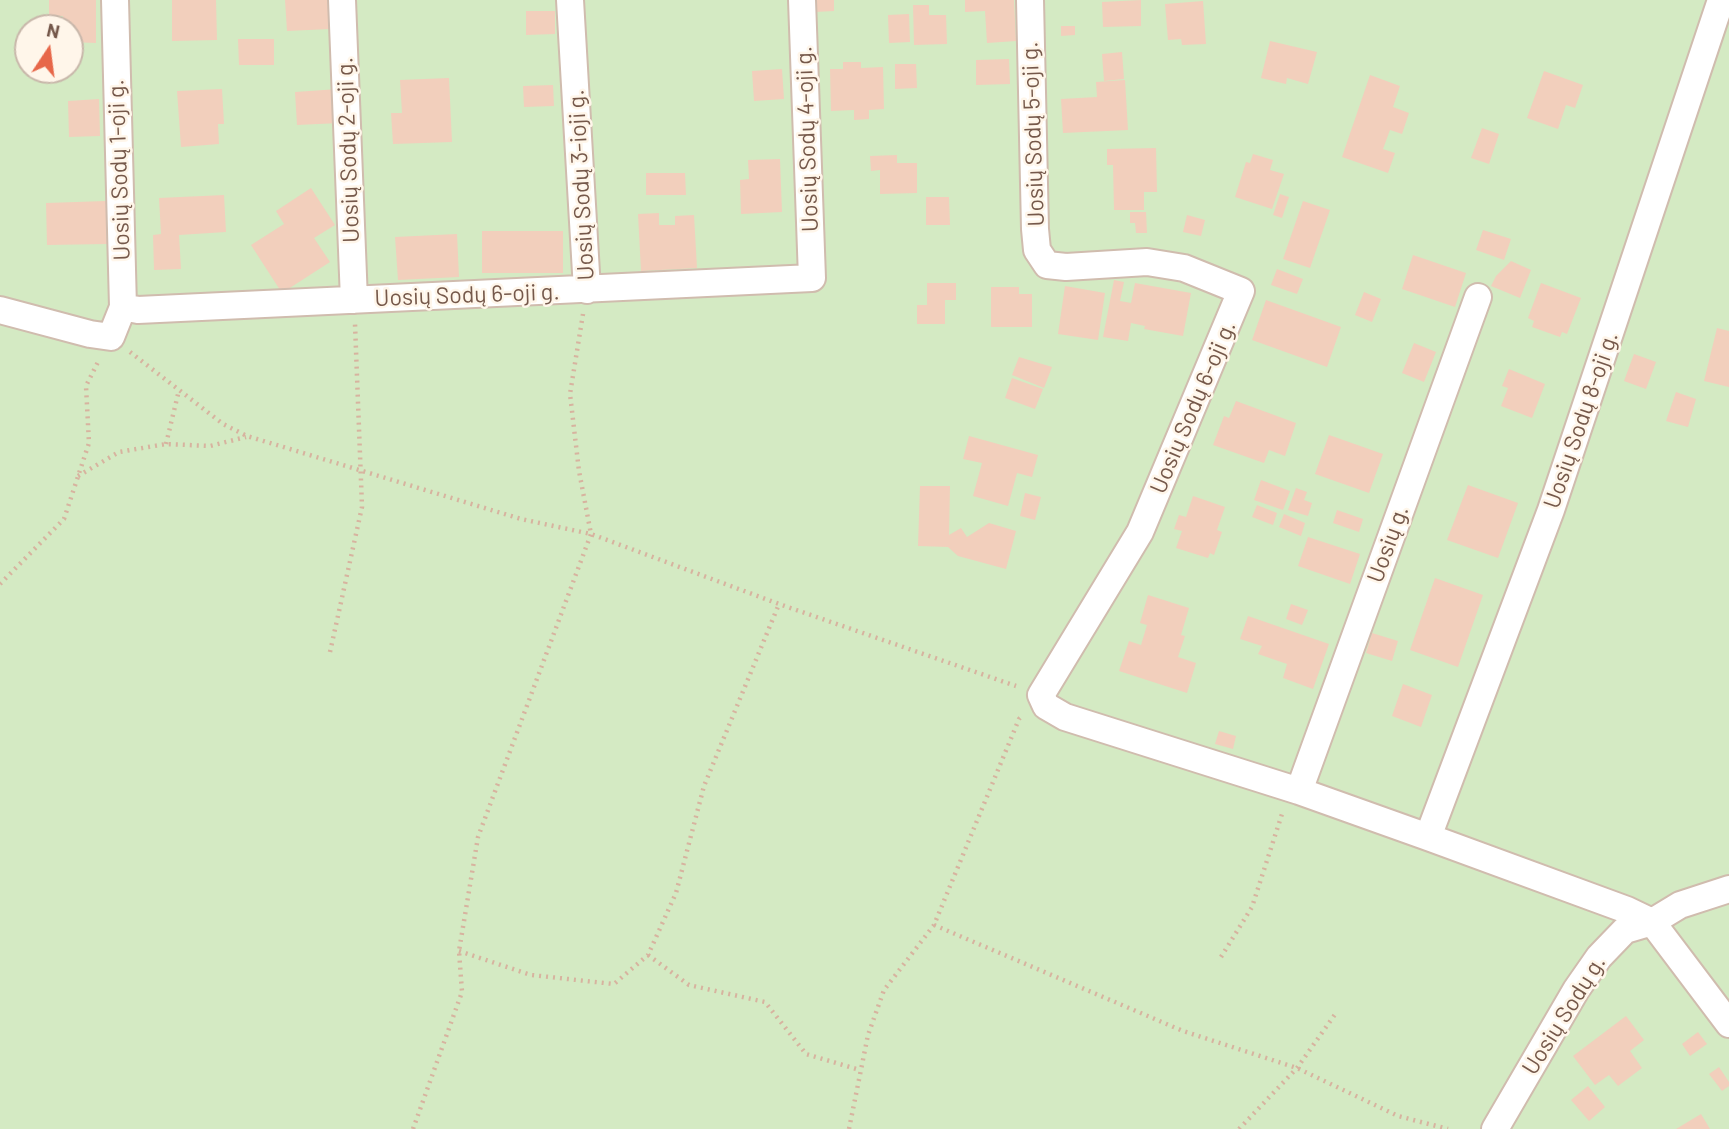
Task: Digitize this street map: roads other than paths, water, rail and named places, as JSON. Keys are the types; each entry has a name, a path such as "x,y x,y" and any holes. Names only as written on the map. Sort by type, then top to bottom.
{"street":[{"name":"Uosių Sodų 1-oji g.","path":"0,310 111,337 123,307 115,0"},
{"name":"Uosių Sodų 2-oji g.","path":"342,0 354,300"},
{"name":"Uosių Sodų 3-ioji g.","path":"570,0 587,290"},
{"name":"Uosių Sodų 4-oji g.","path":"802,0 812,278"},
{"name":"Uosių Sodų 5-oji g.","path":"1030,0 1035,229 1037,250 1047,265"},
{"name":"Uosių Sodų 8-oji g.","path":"1428,836 1551,510 1721,0"},
{"name":"Uosių Sodų 6-oji g.","path":"1047,265 1066,267 1147,262 1184,268 1241,291 1140,532 1041,695 1046,706 1065,717 1295,790"},
{"name":"Uosių Sodų 6-oji g.","path":"123,307 138,310 812,278"},
{"name":"Uosių g.","path":"1295,790 1478,297"},
{"path":"1295,790 1428,836 1627,910 1652,922 1729,1024"},
{"name":"Uosių Sodų g.","path":"1495,1129 1576,989 1599,957 1625,930 1652,922 1680,905 1729,889"}]}
